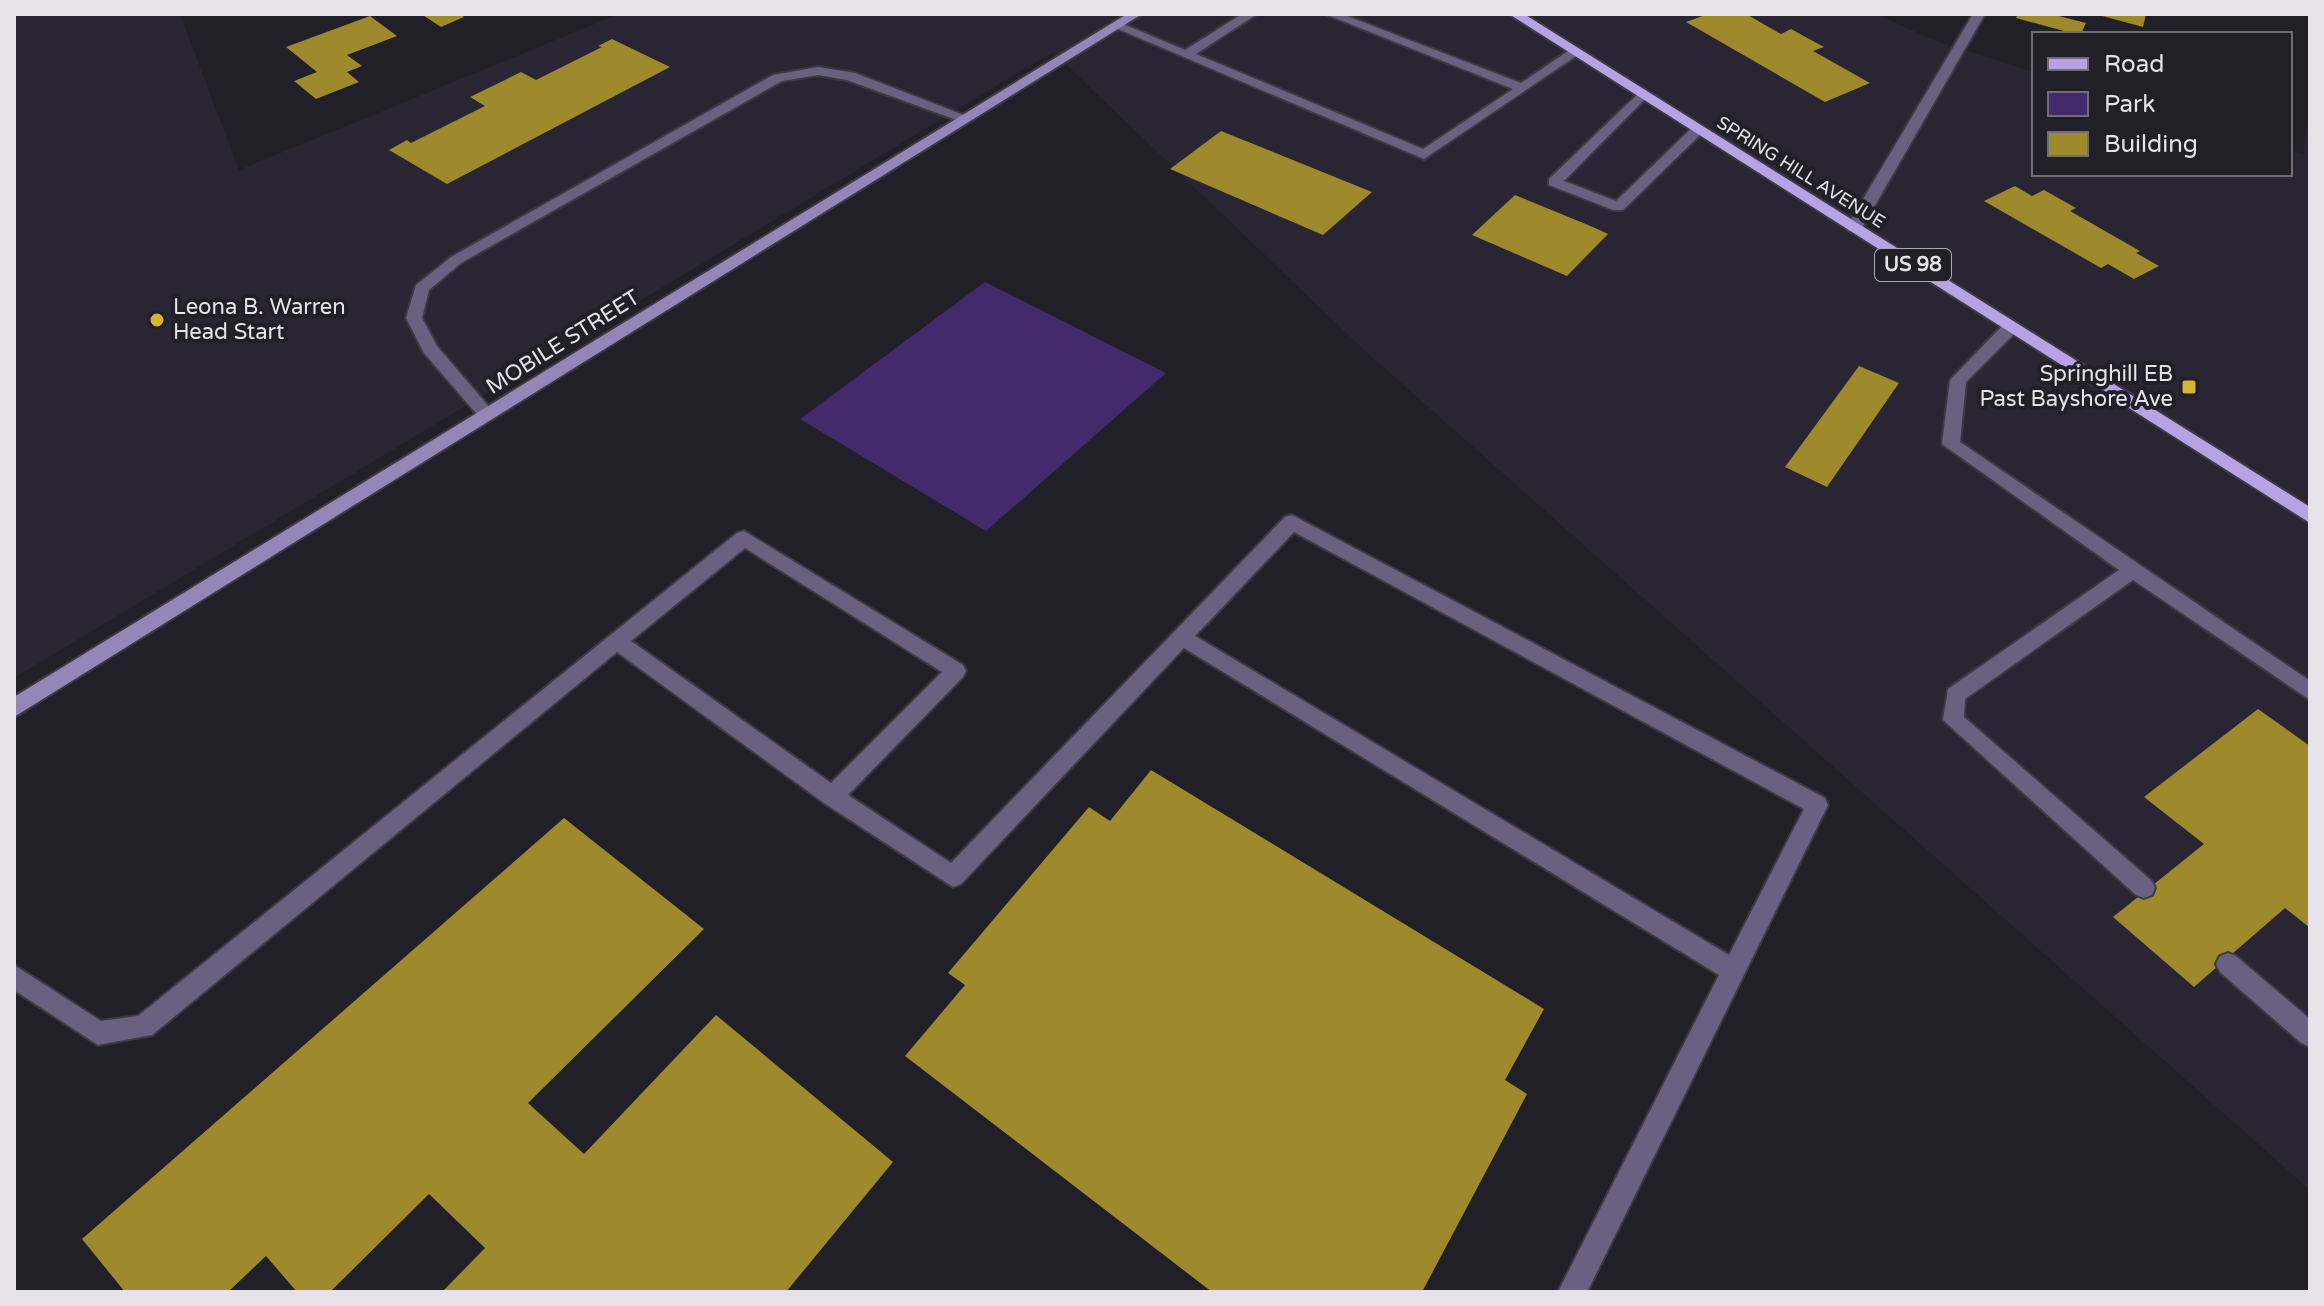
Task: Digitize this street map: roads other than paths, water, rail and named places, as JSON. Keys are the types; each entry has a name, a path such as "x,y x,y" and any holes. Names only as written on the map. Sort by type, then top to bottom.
{"main road":[{"name":"SPRING HILL AVENUE","path":"1515,14 2310,516"}],"street":[{"name":"MOBILE STREET","path":"14,708 1136,14"},
{"path":"1186,55 1251,14"},
{"path":"1331,14 1522,88"},
{"path":"1854,228 1979,14"},
{"path":"1117,26 1424,155 1576,52"},
{"path":"487,415 430,349 414,318 422,288 456,260 778,78 818,71 850,76 967,119"},
{"path":"1642,94 1554,182 1618,207 1698,130"},
{"path":"2011,327 1958,380 1951,444 2310,692"},
{"path":"617,641 832,796 953,877 1292,522 1817,805 1572,1292"},
{"path":"14,976 98,1033 143,1027 744,538 956,671 832,796"},
{"path":"2133,570 1955,695 1953,720 2144,888"},
{"path":"1181,637 1734,971"},
{"path":"2228,964 2310,1035"}],"place":[{"name":"Leona B. Warren Head Start","path":"157,320"},
{"name":"Springhill EB Past Bayshore Ave","path":"2189,387"}]}
